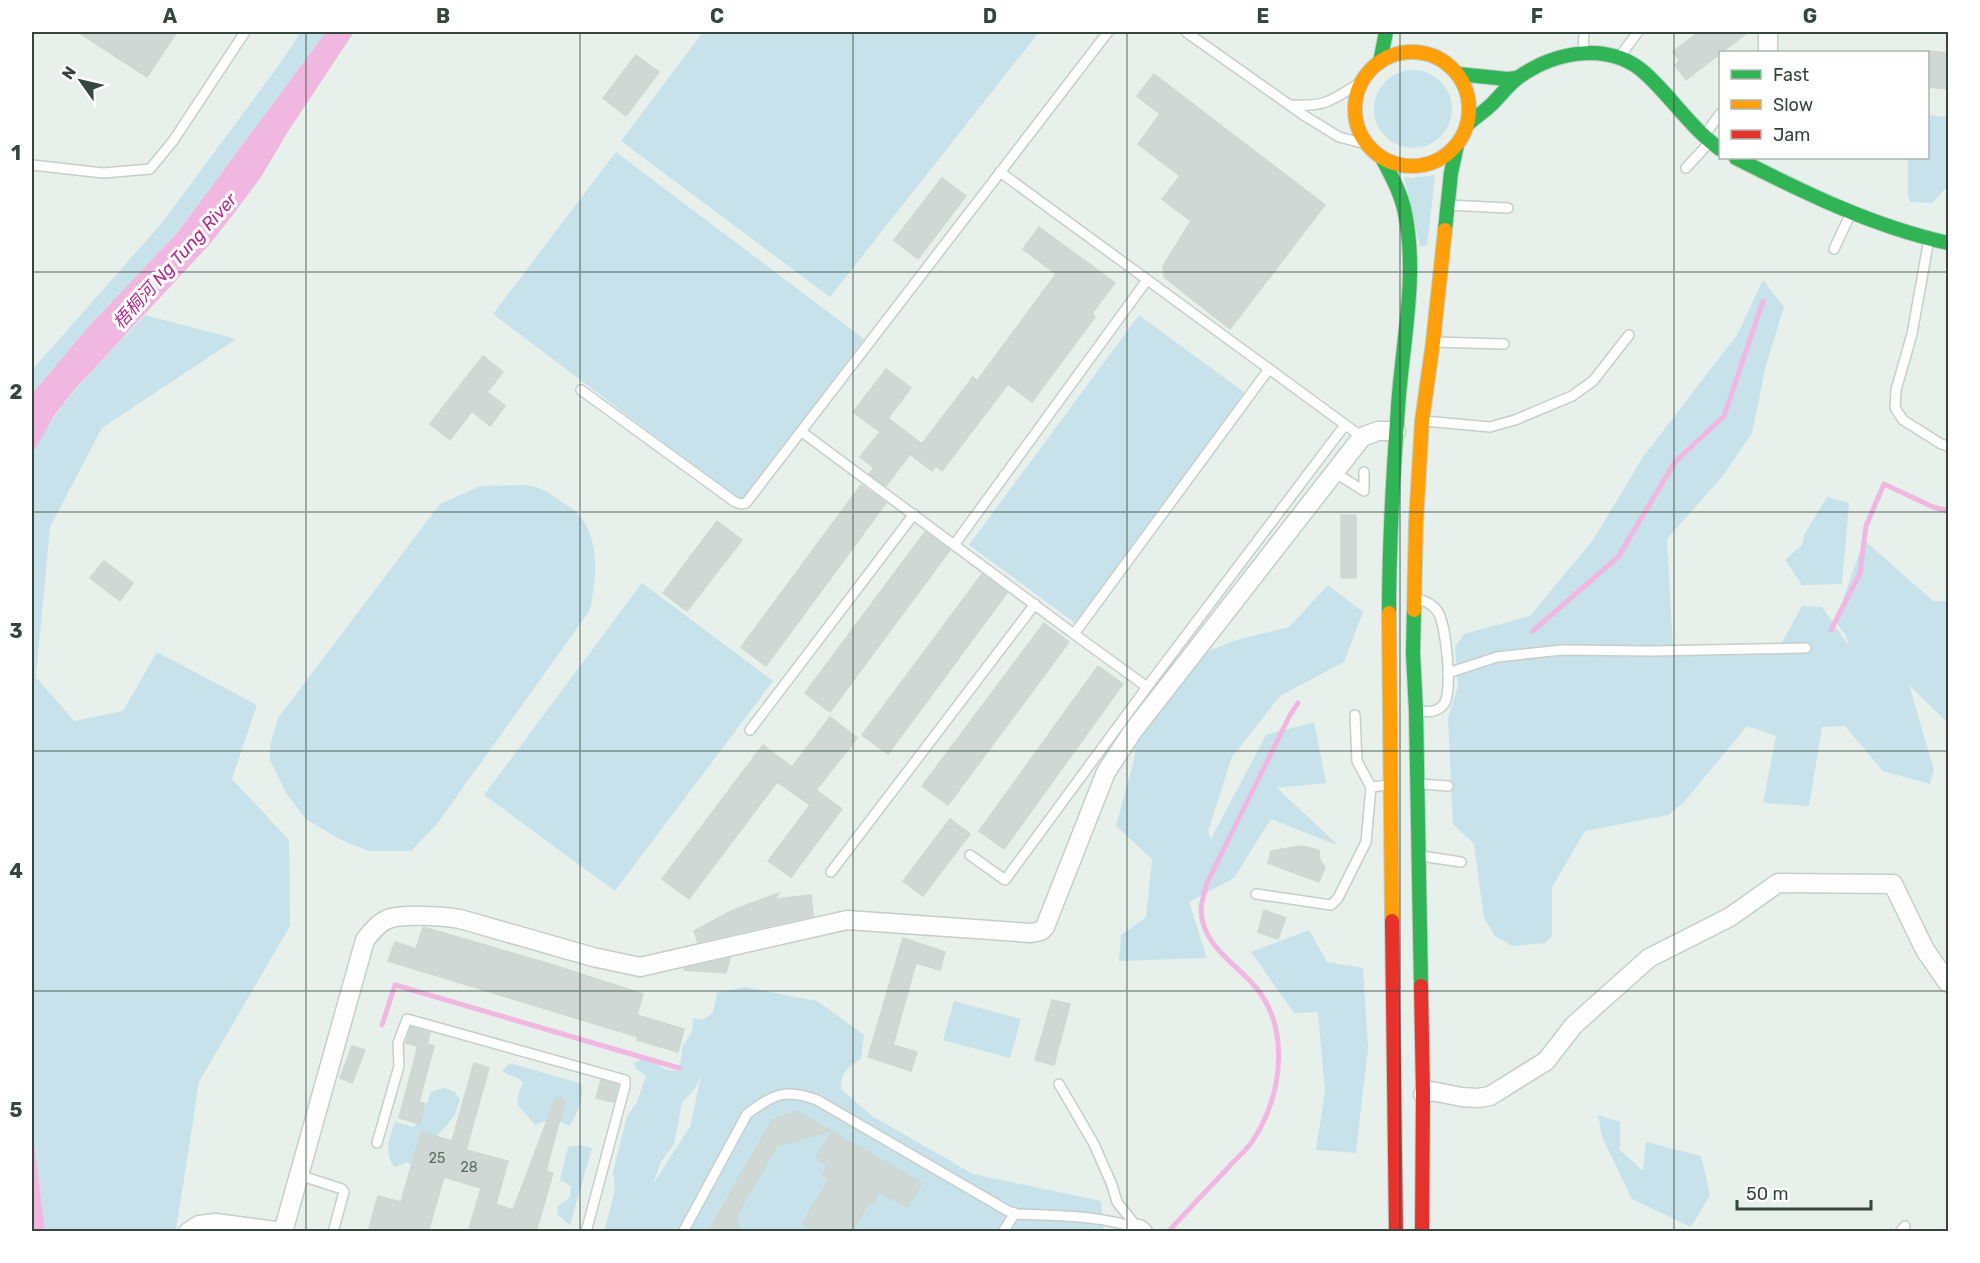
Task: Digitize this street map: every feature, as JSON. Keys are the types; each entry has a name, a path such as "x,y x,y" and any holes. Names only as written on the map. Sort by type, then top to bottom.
{"main road":[{"path":"1380,62 1386,32"},
{"path":"1426,39 1433,55"},
{"path":"1457,145 1443,158 1425,165 1406,166 1382,158 1366,144 1359,131 1355,115 1356,98 1361,82 1368,72 1391,56 1405,52 1433,55 1446,62 1463,82 1469,99 1468,124"},
{"path":"1422,1232 1423,1094 1413,652 1416,522 1422,420 1433,342 1451,172 1457,145 1468,124 1489,107 1517,78 1536,67 1583,52 1620,56 1644,71 1711,142"},
{"path":"1458,74 1517,78"},
{"path":"1382,158 1397,190 1404,212 1409,250 1409,285 1390,527 1390,785 1396,1232"},
{"path":"1740,159 1768,166 1851,212 1880,225 1948,243"}],"street":[{"path":"1768,32 1768,51"},
{"path":"188,1232 199,1225 216,1223 283,1232 366,940 372,930 391,918 441,916 593,957 640,967 847,920 1031,933 1041,931 1045,927 1106,772 1133,731 1362,437 1378,431 1396,431"},
{"path":"1423,1094 1431,1091 1462,1097 1490,1096 1546,1061 1574,1025 1649,958 1730,917 1778,883 1893,884 1925,950 1948,983"}],"lane":[{"path":"32,165 103,173 150,169 173,141 245,32"},
{"path":"581,390 741,504 750,500 1108,32"},
{"path":"1186,32 1339,137 1366,144"},
{"path":"1583,52 1584,32"},
{"path":"1620,56 1638,32"},
{"path":"1290,105 1325,104 1361,82"},
{"path":"1686,168 1711,142 1719,117"},
{"path":"1000,172 1362,437"},
{"path":"1447,205 1508,208"},
{"path":"1834,249 1851,212"},
{"path":"1929,239 1912,334 1896,390 1895,408 1902,420 1948,447"},
{"path":"954,545 1147,280"},
{"path":"1422,420 1490,427 1515,420 1572,396 1593,381 1629,335"},
{"path":"1433,342 1504,344"},
{"path":"1074,634 1269,369"},
{"path":"969,855 1005,880 1345,425"},
{"path":"802,432 1147,687"},
{"path":"1335,472 1364,492"},
{"path":"1363,503 1364,472"},
{"path":"750,730 914,514"},
{"path":"1414,597 1433,605 1440,614 1444,628 1448,673 1448,694 1445,703 1432,712 1416,711"},
{"path":"831,872 1035,604"},
{"path":"1448,673 1497,657 1562,650 1806,648"},
{"path":"1256,894 1331,905 1338,898 1366,842 1371,787 1358,761 1355,715"},
{"path":"1417,784 1448,786"},
{"path":"1371,787 1390,785"},
{"path":"1418,855 1461,862"},
{"path":"377,1143 399,1066 398,1043 404,1022 409,1018 625,1080 626,1086 586,1232"},
{"path":"1059,1084 1094,1144 1117,1202 1141,1230"},
{"path":"683,1232 747,1114 764,1101 784,1094 798,1093 818,1100 1008,1211 1102,1218 1141,1230"},
{"path":"299,1175 342,1189 344,1192 333,1232"},
{"path":"1003,1232 1015,1213"}],"shaded area":[{"path":"301,32 326,32 178,232 91,324 32,394 32,370 161,224"},
{"path":"703,32 1039,32 830,297 621,141"},
{"path":"1405,70 1421,70 1435,76 1446,87 1452,101 1452,117 1446,131 1435,142 1421,148 1405,148 1391,142 1380,131 1374,117 1374,101 1380,87 1391,76"},
{"path":"1929,115 1948,117 1948,186 1932,203 1911,202 1908,197 1908,159 1929,159"},
{"path":"616,152 864,339 742,502 493,314"},
{"path":"1435,175 1427,246 1420,246 1404,177"},
{"path":"1763,280 1784,307 1766,365 1752,433 1722,477 1667,539 1673,650 1779,648 1802,606 1822,607 1849,646 1845,634 1835,622 1864,540 1933,601 1948,601 1948,723 1909,685 1934,770 1930,784 1883,771 1845,726 1822,727 1809,806 1763,803 1776,736 1747,726 1684,802 1668,815 1585,831 1552,887 1552,936 1545,943 1512,946 1495,936 1484,918 1474,844 1453,824 1448,718 1458,686 1455,647 1464,634 1530,616 1593,540 1643,457 1737,335"},
{"path":"145,315 236,339 102,428 50,527 36,677 74,721 123,711 157,652 257,705 232,779 289,840 290,926 199,1082 176,1231 45,1231 32,1126 32,454 43,434 69,398"},
{"path":"1139,315 1245,393 1075,623 969,545"},
{"path":"525,485 553,495 585,523 590,534 595,559 590,610 437,824 411,851 369,851 341,840 306,819 286,793 270,760 270,746 278,718 440,504 480,486"},
{"path":"1827,497 1849,503 1842,584 1802,585 1785,560 1802,545 1804,535"},
{"path":"642,583 773,681 615,891 484,795"},
{"path":"1328,585 1363,612 1344,662 1280,696 1232,757 1208,831 1211,839 1266,735 1314,722 1326,783 1277,788 1339,846 1271,819 1234,878 1189,902 1207,958 1119,961 1121,935 1146,917 1152,859 1116,826 1135,756 1135,732 1209,651 1236,640 1289,627"},
{"path":"1309,930 1327,962 1363,968 1368,1048 1356,1153 1316,1150 1325,1091 1318,1012 1294,1013 1251,952"},
{"path":"745,987 817,1001 864,1035 861,1059 846,1071 842,1078 841,1089 872,1116 973,1174 1101,1201 1104,1231 604,1232 615,1190 613,1172 627,1116 636,1104 646,1076 636,1069 634,1063 646,1058 667,1070 679,1071 683,1046 692,1032 693,1018 702,1020 713,1013 717,993","holes":["701,1075 690,1127 653,1184 661,1162 674,1144 682,1103 696,1087"]},
{"path":"954,1001 1021,1019 1010,1058 943,1040"},
{"path":"510,1063 582,1084 579,1106 569,1126 554,1118 535,1125 517,1104 523,1082 502,1071"},
{"path":"444,1088 455,1092 460,1100 455,1114 410,1165 408,1162 395,1167 388,1151 395,1122 414,1127 421,1118 431,1092"},
{"path":"1598,1115 1620,1122 1620,1150 1643,1171 1646,1142 1701,1156 1710,1195 1691,1227 1632,1199 1602,1137"},
{"path":"579,1145 592,1148 570,1225 558,1215 557,1207 570,1197 571,1186 560,1180 568,1147"}],"water":[{"name":"梧桐河 Ng Tung River","path":"326,32 354,32 287,133 261,177 209,245 74,390 54,416 32,454 32,394 91,324 178,232"},
{"path":"32,1126 45,1231 32,1231"}],"building":[{"path":"78,32 177,32 147,77"},
{"path":"1699,32 1748,32 1723,51 1719,51 1719,54 1686,80 1675,65 1680,61 1673,52"},
{"path":"1929,51 1948,53 1948,89 1929,87"},
{"path":"636,55 659,72 626,116 603,98"},
{"path":"1154,74 1325,205 1230,329 1164,277 1163,266 1191,221 1162,199 1180,176 1138,144 1160,114 1137,96"},
{"path":"942,178 966,196 918,259 894,240"},
{"path":"1039,227 1115,283 1092,313 1095,317 1032,402 1008,384 942,471 936,466 932,471 910,454 886,486 869,474 874,468 860,457 880,432 853,412 886,369 911,388 888,418 922,444 973,377 977,381 1056,274 1023,249"},
{"path":"483,356 503,372 487,392 505,406 490,426 472,411 450,440 430,424"},
{"path":"861,485 886,503 766,666 741,647"},
{"path":"1341,515 1356,515 1356,578 1341,578"},
{"path":"717,521 742,540 687,611 663,593"},
{"path":"925,532 950,550 830,712 805,693"},
{"path":"104,561 133,583 120,601 90,578"},
{"path":"982,574 1007,593 888,754 862,735"},
{"path":"1044,623 1069,642 948,805 922,786"},
{"path":"1098,666 1123,684 1004,849 979,831"},
{"path":"830,717 857,738 816,790 842,809 791,877 768,861 810,805 777,782 689,899 662,879 763,745 792,767"},
{"path":"950,819 970,834 923,896 903,881"},
{"path":"1302,846 1319,850 1320,860 1325,867 1319,882 1268,863 1271,851"},
{"path":"779,893 775,899 811,895 813,916 698,942 694,931 733,910"},
{"path":"1264,910 1286,918 1278,939 1258,932"},
{"path":"423,927 643,994 637,1015 684,1029 678,1052 637,1040 638,1037 388,961 395,942 416,949"},
{"path":"903,938 945,952 940,970 916,963 893,1045 917,1052 911,1071 868,1057"},
{"path":"730,958 726,973 684,970 685,968"},
{"path":"1052,1000 1070,1004 1054,1065 1035,1060"},
{"path":"411,1027 430,1033 427,1044 434,1046 419,1102 425,1104 420,1124 399,1118 418,1046 406,1043"},
{"path":"352,1046 365,1050 352,1083 340,1078"},
{"path":"474,1063 489,1068 466,1150 508,1161 496,1204 513,1210 556,1097 565,1100 546,1171 553,1173 536,1232 468,1232 481,1188 444,1177 428,1232 368,1232 378,1196 401,1202 421,1132 452,1141"},
{"path":"601,1080 618,1085 614,1102 596,1098"},
{"path":"796,1111 831,1131 777,1146 736,1216 740,1232 708,1232 772,1120"},
{"path":"832,1132 922,1183 907,1207 879,1192 873,1204 869,1202 852,1232 815,1232 802,1224 829,1180 822,1175 828,1166 816,1158"}],"waterway":[{"path":"1533,631 1618,557 1675,462 1724,416 1763,301"},
{"path":"1831,630 1860,573 1866,526 1884,484 1933,507 1948,511"},
{"path":"1168,1232 1249,1146 1265,1119 1277,1080 1279,1059 1273,1018 1252,983 1212,942 1203,922 1201,907 1207,883 1298,703"},
{"path":"382,1025 395,985 679,1068"}],"traffic: fast":[{"path":"1380,62 1386,32"},
{"path":"1468,124 1490,106 1515,80 1534,68 1566,56 1583,53 1600,54 1616,57 1646,74 1700,132 1719,148"},
{"path":"1458,74 1517,78"},
{"path":"1445,230 1451,173 1457,145"},
{"path":"1382,158 1395,184 1405,213 1410,261 1410,286 1394,459 1389,613"},
{"path":"1738,159 1813,196 1866,218 1948,243"},
{"path":"1414,610 1413,653 1421,986"}],"traffic: slow":[{"path":"1412,52 1434,56 1453,68 1465,87 1469,109 1465,131 1453,150 1434,162 1412,166 1390,162 1371,150 1359,131 1355,109 1359,87 1371,68 1390,56 1412,52"},
{"path":"1414,610 1422,421 1445,230"},
{"path":"1389,613 1392,921"}],"traffic: jam":[{"path":"1392,921 1396,1232"},
{"path":"1421,986 1422,1232"}]}
